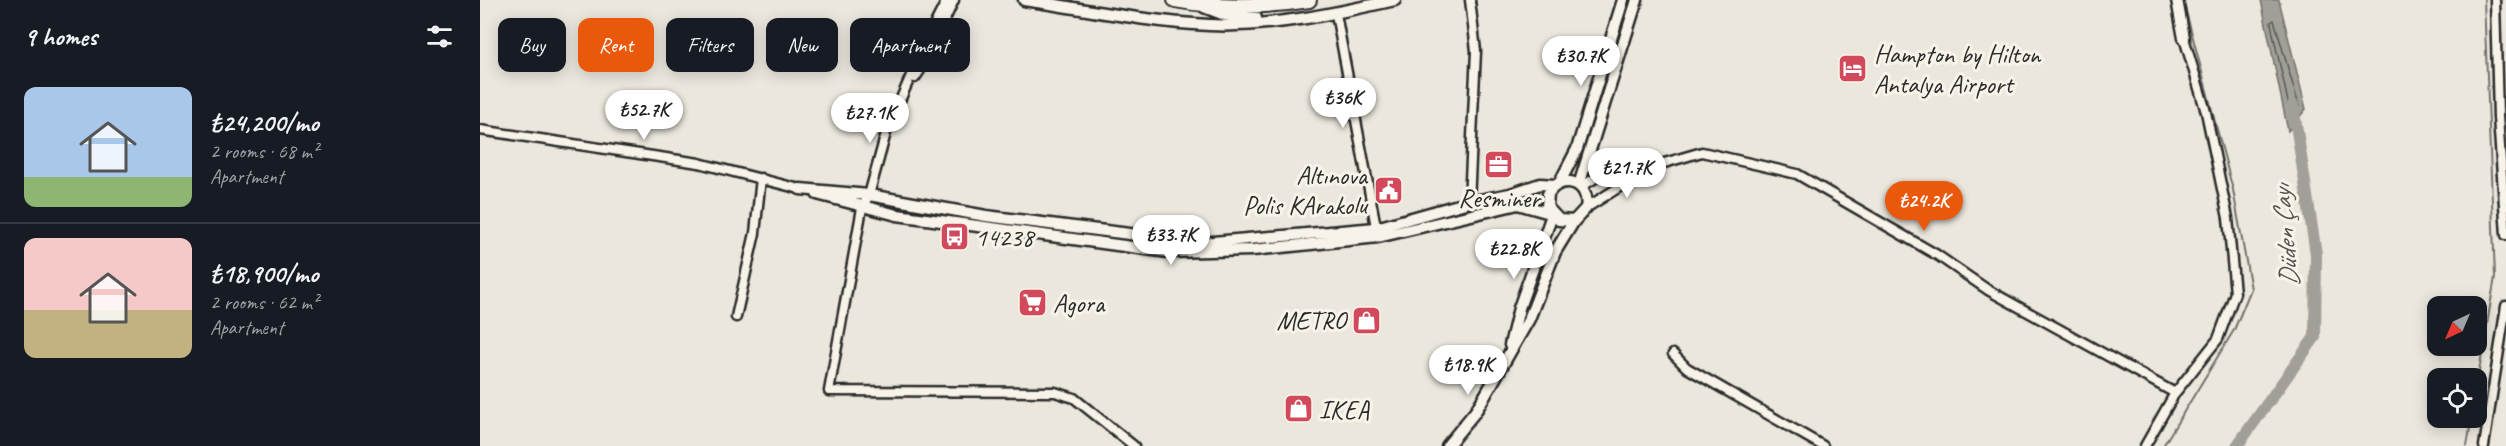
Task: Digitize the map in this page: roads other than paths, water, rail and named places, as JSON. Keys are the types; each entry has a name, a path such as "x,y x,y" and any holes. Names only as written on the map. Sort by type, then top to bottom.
{"highway":[{"path":"1175,0 1195,4 1309,0"}],"street":[{"path":"947,0 925,43 886,133 862,208 829,392 1055,392 1074,398 1134,446"},
{"path":"905,93 925,63 954,0"},
{"path":"1024,0 1211,25 1336,14 1395,0"},
{"path":"1469,202 1476,51 1470,0"},
{"path":"1614,0 1620,12"},
{"path":"1506,357 1519,308 1551,214 1548,194 1558,183 1577,149 1623,0"},
{"path":"1580,186 1637,0"},
{"path":"2145,446 2175,393 2218,339 2235,293 2228,218 2206,112 2184,38 2177,0"},
{"path":"2495,0 2506,235"},
{"path":"1195,4 1225,15 1254,17 1264,22"},
{"path":"1336,14 1377,233"},
{"path":"480,130 699,163 761,178 862,208 897,215 1168,252 1253,250 1377,233 1518,204 1551,214 1559,220 1574,221"},
{"path":"1580,186 1597,177 1654,166 1702,152 1797,174 1937,255 1988,290 2175,393"},
{"path":"1447,446 1475,412 1529,319 1555,252 1574,221 1586,208 1654,166"},
{"path":"736,317 755,233 761,178"},
{"path":"800,189 868,195 986,216 1177,242 1201,243 1377,233 1469,202 1510,194 1540,184 1570,181 1580,186 1587,197 1586,208"},
{"path":"2484,446 2506,306"},
{"path":"1673,354 1686,368 1823,446"}],"water":[{"path":"2261,0 2279,0 2306,109 2288,131"}],"waterway":[{"path":"2163,446 2234,330 2251,289 2233,190 2183,0"},
{"path":"2480,368 2495,277 2484,0"},
{"name":"Düden Çayı","path":"2237,446 2315,337 2316,254 2293,105"},
{"path":"2467,446 2470,428"}],"place":[{"name":"Hampton by Hilton Antalya Airport","path":"1853,69"},
{"name":"Resminer","path":"1499,164"},
{"name":"Altınova Polis KArakolu","path":"1388,190"},
{"name":"14238","path":"954,237"},
{"name":"Agora","path":"1032,303"},
{"name":"METRO","path":"1367,320"},
{"name":"IKEA","path":"1298,409"}]}
